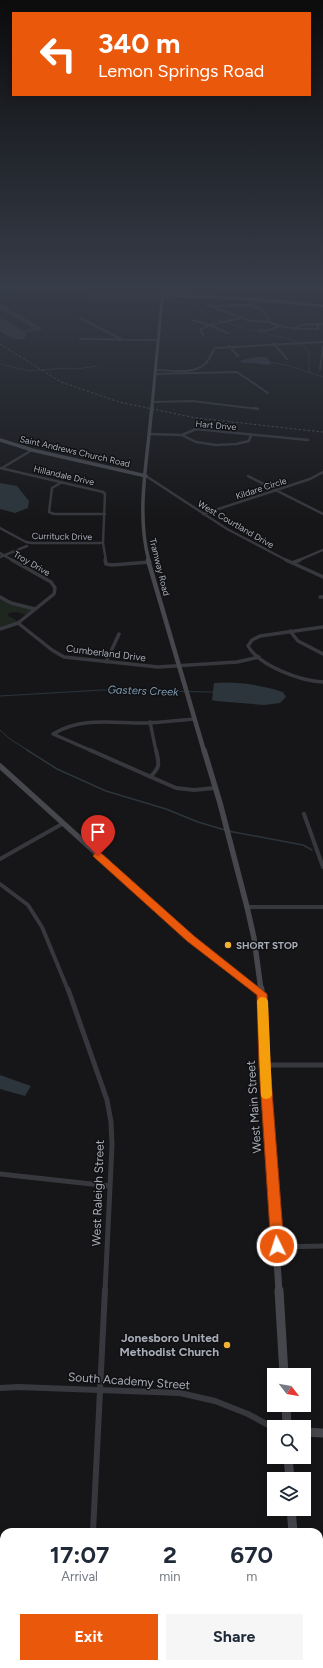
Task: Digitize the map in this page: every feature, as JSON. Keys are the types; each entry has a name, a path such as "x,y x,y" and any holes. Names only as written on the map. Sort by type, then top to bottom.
{"main road":[{"name":"Tramway Road","path":"156,367 143,502 143,527 150,562 216,791"},
{"name":"Saint Andrews Church Road","path":"0,440 32,450 146,476"},
{"path":"0,766 62,824 190,938 262,994"},
{"name":"West Main Street","path":"216,791 247,907 254,938 262,994 264,1065 277,1246 284,1368"},
{"path":"311,1432 323,1433"},
{"path":"292,1516 293,1528"}],"street":[{"path":"156,372 200,367"},
{"path":"156,372 237,372 268,393"},
{"path":"152,404 192,401 258,409"},
{"name":"Hart Drive","path":"182,435 196,429 308,440"},
{"name":"Hart Drive","path":"150,434 182,435 187,436 195,442 237,445 249,441 251,435"},
{"path":"1,468 32,450"},
{"name":"Hillandale Drive","path":"1,468 103,492 105,494 103,543 106,564 112,565 150,562"},
{"name":"Kildare Circle","path":"203,514 310,479 323,472"},
{"name":"West Courtland Drive","path":"146,476 203,514 252,544 323,577"},
{"path":"248,476 323,514"},
{"path":"62,482 52,488 49,512 54,514 105,514"},
{"name":"Currituck Drive","path":"0,528 26,542 32,543 103,543"},
{"path":"2,556 27,546"},
{"path":"292,563 323,550"},
{"name":"Troy Drive","path":"0,553 2,556 54,585 54,594 36,609 18,623 0,629"},
{"path":"0,597 11,603 36,609"},
{"name":"Cumberland Drive","path":"18,623 27,628 57,654 64,657 146,667 236,662 259,657"},
{"path":"323,627 270,634 252,640 248,646 252,653 297,678 312,682 323,682"},
{"path":"290,631 298,641 323,654"},
{"path":"106,662 119,634"},
{"path":"195,719 150,722 79,722 66,725 53,734 150,777 181,789 216,791"},
{"path":"150,722 159,764 157,771 150,777"},
{"path":"304,814 323,867"},
{"path":"0,859 62,824"},
{"name":"West Raleigh Street","path":"0,884 28,905 42,927 75,1006 107,1100 111,1122 112,1145 93,1528"},
{"path":"247,907 323,907"},
{"path":"264,1065 323,1065"},
{"path":"0,1174 110,1186"},
{"path":"277,1246 323,1246"},
{"name":"South Academy Street","path":"0,1388 101,1389 183,1393 214,1401 248,1414 267,1424"}],"shaded area":[{"path":"0,483 17,486 29,501 28,508 15,513 0,509"},
{"path":"0,599 33,610 27,615 16,612 9,613 8,616 19,621 0,628"},
{"path":"214,683 240,683 266,687 283,692 286,697 280,703 264,705 216,701 212,700"},
{"path":"0,1075 31,1086 25,1096 0,1089"}],"waterway":[{"path":"12,367 30,371 91,367"},
{"path":"293,367 310,373"},
{"path":"309,367 310,373"},
{"path":"310,373 323,377"},
{"name":"Gasters Creek","path":"0,696 102,690 214,692"},
{"path":"0,730 10,739 29,751"},
{"path":"27,750 57,769 106,791 166,809 198,822 225,830"},
{"path":"228,831 303,845 312,850"}],"railway":[{"path":"37,367 61,382 119,402 196,418 323,432"}],"slow traffic":[{"path":"262,1001 266,1095"}],"place":[{"name":"SHORT STOP","path":"228,945"},
{"name":"Jonesboro United Methodist Church","path":"227,1345"}],"route":[{"path":"98,856 190,938 262,994 264,1065 277,1246"}]}
